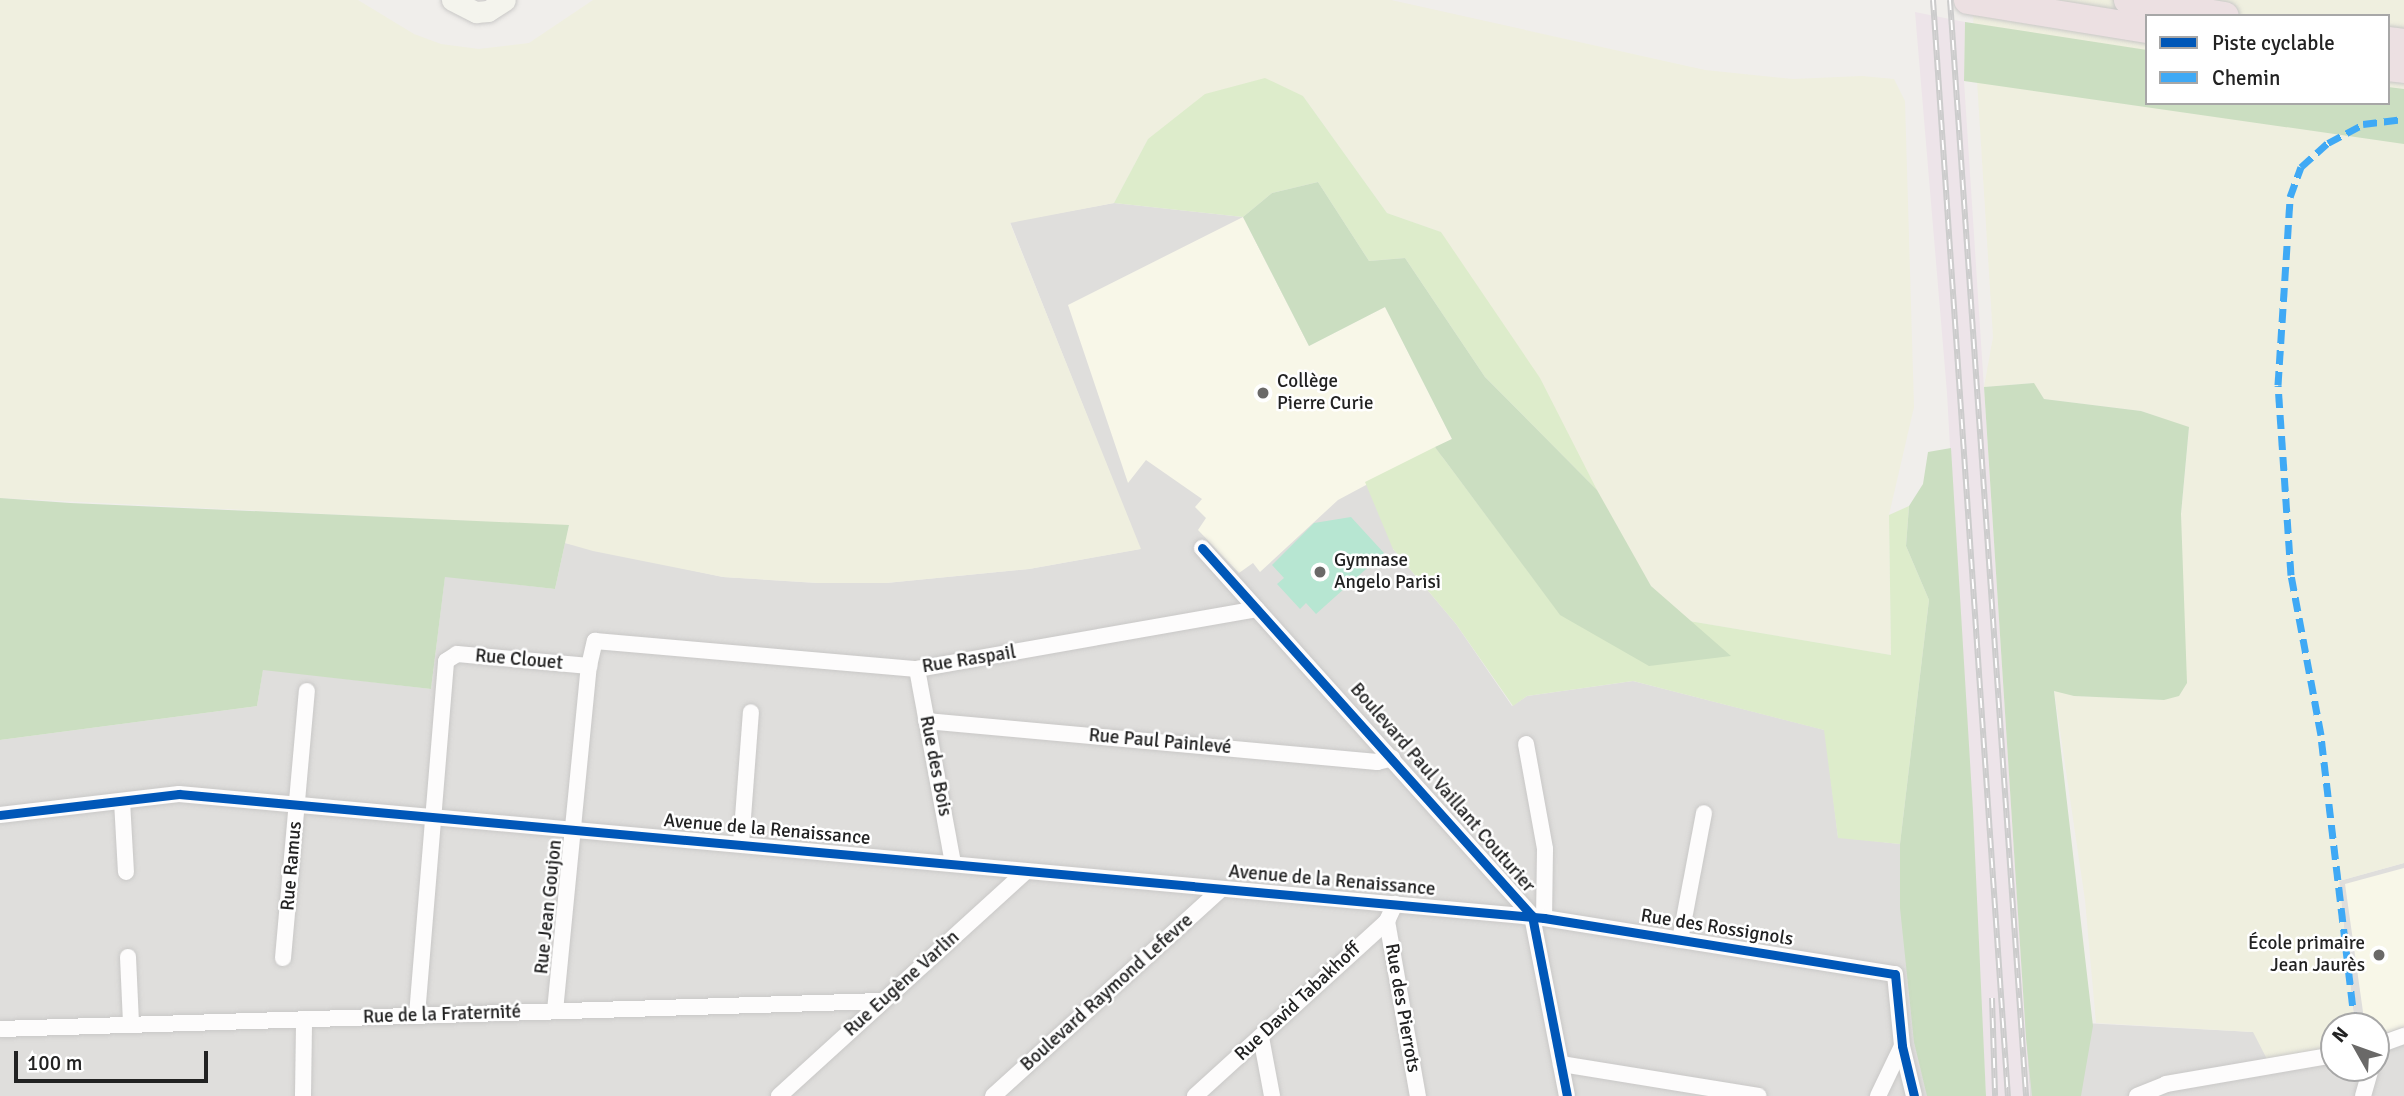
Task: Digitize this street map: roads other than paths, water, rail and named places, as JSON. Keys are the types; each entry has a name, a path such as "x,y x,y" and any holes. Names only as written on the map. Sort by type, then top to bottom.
{"highway":[{"path":"1968,0 2145,29"},
{"path":"2129,0 2213,14"}],"street":[{"path":"452,0 476,12 488,11 505,0"},
{"name":"Boulevard Paul Vaillant Couturier","path":"1202,548 1538,917 1567,1096"},
{"name":"Rue Raspail","path":"595,641 917,669 1257,610"},
{"name":"Rue Jean Goujon","path":"555,1011 570,844 575,830 589,666 595,641"},
{"name":"Rue Clouet","path":"433,817 443,689 450,655 589,666"},
{"name":"Rue des Bois","path":"917,669 953,864"},
{"name":"Rue Ramus","path":"283,958 307,691"},
{"path":"741,844 751,712"},
{"name":"Rue Paul Painlevé","path":"926,721 1377,762 1393,758"},
{"path":"1526,744 1545,849 1538,917"},
{"name":"Avenue de la Renaissance","path":"0,815 179,794 741,844 1024,873 1538,917"},
{"path":"122,801 126,872"},
{"path":"1680,940 1703,813"},
{"path":"417,1015 433,817"},
{"name":"Rue Eugène Varlin","path":"779,1096 1024,873"},
{"name":"Boulevard Raymond Lefevre","path":"993,1096 1221,890"},
{"name":"Rue David Tabakhoff","path":"1195,1096 1387,921 1395,904"},
{"name":"Rue des Rossignols","path":"1538,917 1895,974 1902,1046"},
{"name":"Rue des Pierrots","path":"1387,921 1418,1096"},
{"path":"128,957 131,1022"},
{"name":"Rue de la Fraternité","path":"0,1029 131,1022 304,1020 883,1001"},
{"path":"303,1096 304,1020"},
{"path":"1261,1037 1272,1096"},
{"path":"1878,1096 1902,1046"},
{"path":"1902,1046 1914,1096"},
{"path":"2137,1096 2166,1084 2320,1057"},
{"path":"1561,1064 1758,1096"}],"railway":[{"path":"1933,0 2008,1096"},
{"path":"1950,0 2026,1096"},
{"path":"1992,998 1995,1096"}],"place":[{"name":"Collège Pierre Curie","path":"1263,393"},
{"name":"Gymnase Angelo Parisi","path":"1320,572"},
{"name":"École primaire Jean Jaurès","path":"2379,955"}]}
